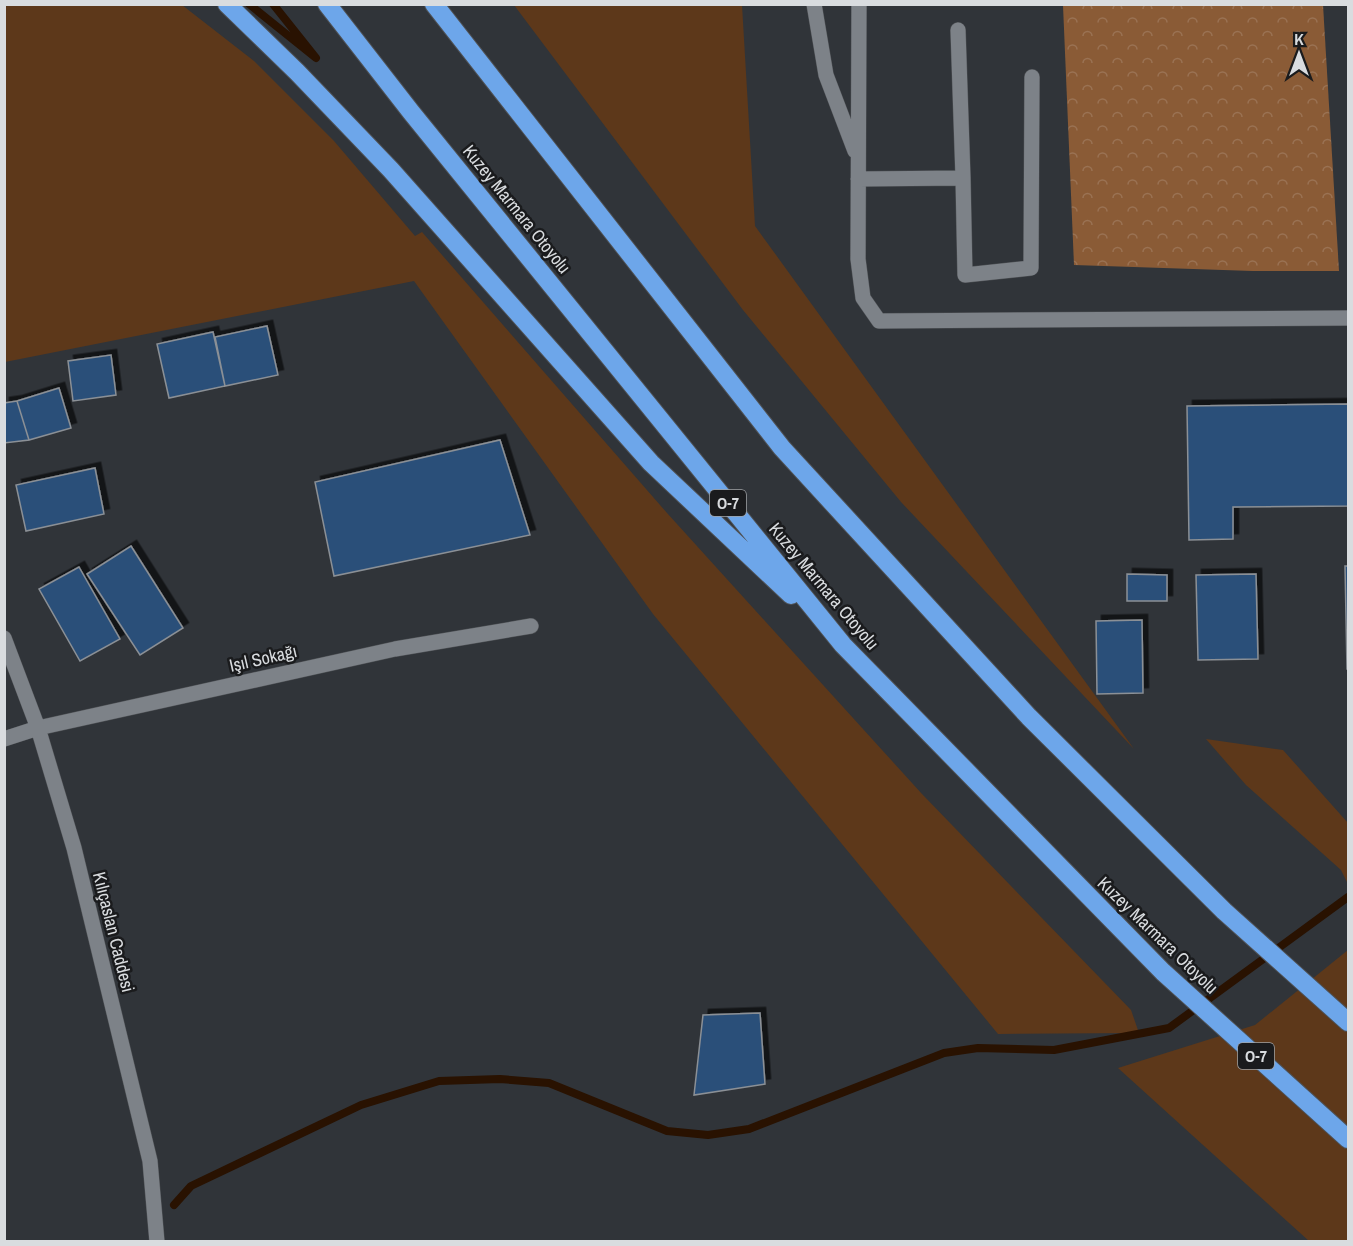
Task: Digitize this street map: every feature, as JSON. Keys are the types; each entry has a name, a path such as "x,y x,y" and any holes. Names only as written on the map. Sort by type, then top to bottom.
{"highway":[{"path":"227,4 297,72 391,170 651,464 843,645"},
{"name":"Kuzey Marmara Otoyolu","path":"327,4 843,645 1163,972 1348,1138"},
{"path":"436,4 468,48 782,448 1029,717 1224,911 1348,1022"}],"street":[{"path":"814,4 826,75 858,160"},
{"path":"859,4 858,259 863,298 879,321 1348,318"},
{"path":"958,30 965,275 1031,268 1032,77"},
{"path":"858,179 963,178"},
{"name":"Işıl Sokağı","path":"4,739 38,728 395,649 531,626"},
{"name":"Kılıçaslan Caddesi","path":"4,638 38,728 74,848 150,1161 157,1242"}],"shaded area":[{"path":"5,4 182,5 254,61 334,141 415,236 422,232 667,513 922,794 1131,1010 1139,1033 998,1034 653,614 414,281 5,362"},
{"path":"514,5 742,5 755,226 1134,749 901,502 743,310"},
{"path":"1206,739 1283,750 1348,823 1348,884 1341,870 1246,785"},
{"path":"1348,950 1348,1241 1309,1241 1118,1068 1255,1025"}],"green space":[{"path":"1063,5 1323,5 1339,271 1253,271 1074,265"}],"building":[{"path":"267,326 278,375 225,386 215,337"},
{"path":"213,332 225,386 169,398 157,344"},
{"path":"111,355 116,395 73,401 68,361"},
{"path":"59,388 71,428 29,440 17,401"},
{"path":"17,401 29,440 4,443 4,403"},
{"path":"1348,404 1348,506 1233,507 1233,539 1189,540 1187,406"},
{"path":"500,440 530,535 334,576 315,482"},
{"path":"95,468 104,514 26,531 16,485"},
{"path":"131,546 183,628 140,655 87,574"},
{"path":"1345,566 1348,566 1348,669 1347,669"},
{"path":"79,567 120,639 80,661 39,589"},
{"path":"1127,574 1167,575 1167,601 1127,601"},
{"path":"1256,574 1258,659 1198,660 1196,575"},
{"path":"1142,620 1143,693 1097,694 1096,621"},
{"path":"760,1013 765,1084 694,1095 703,1015"}],"waterway":[{"path":"249,4 316,58 273,4"},
{"path":"174,1205 191,1186 361,1105 439,1081 500,1079 549,1083 667,1131 708,1135 749,1129 944,1053 978,1048 1054,1050 1169,1028 1348,897"}]}
